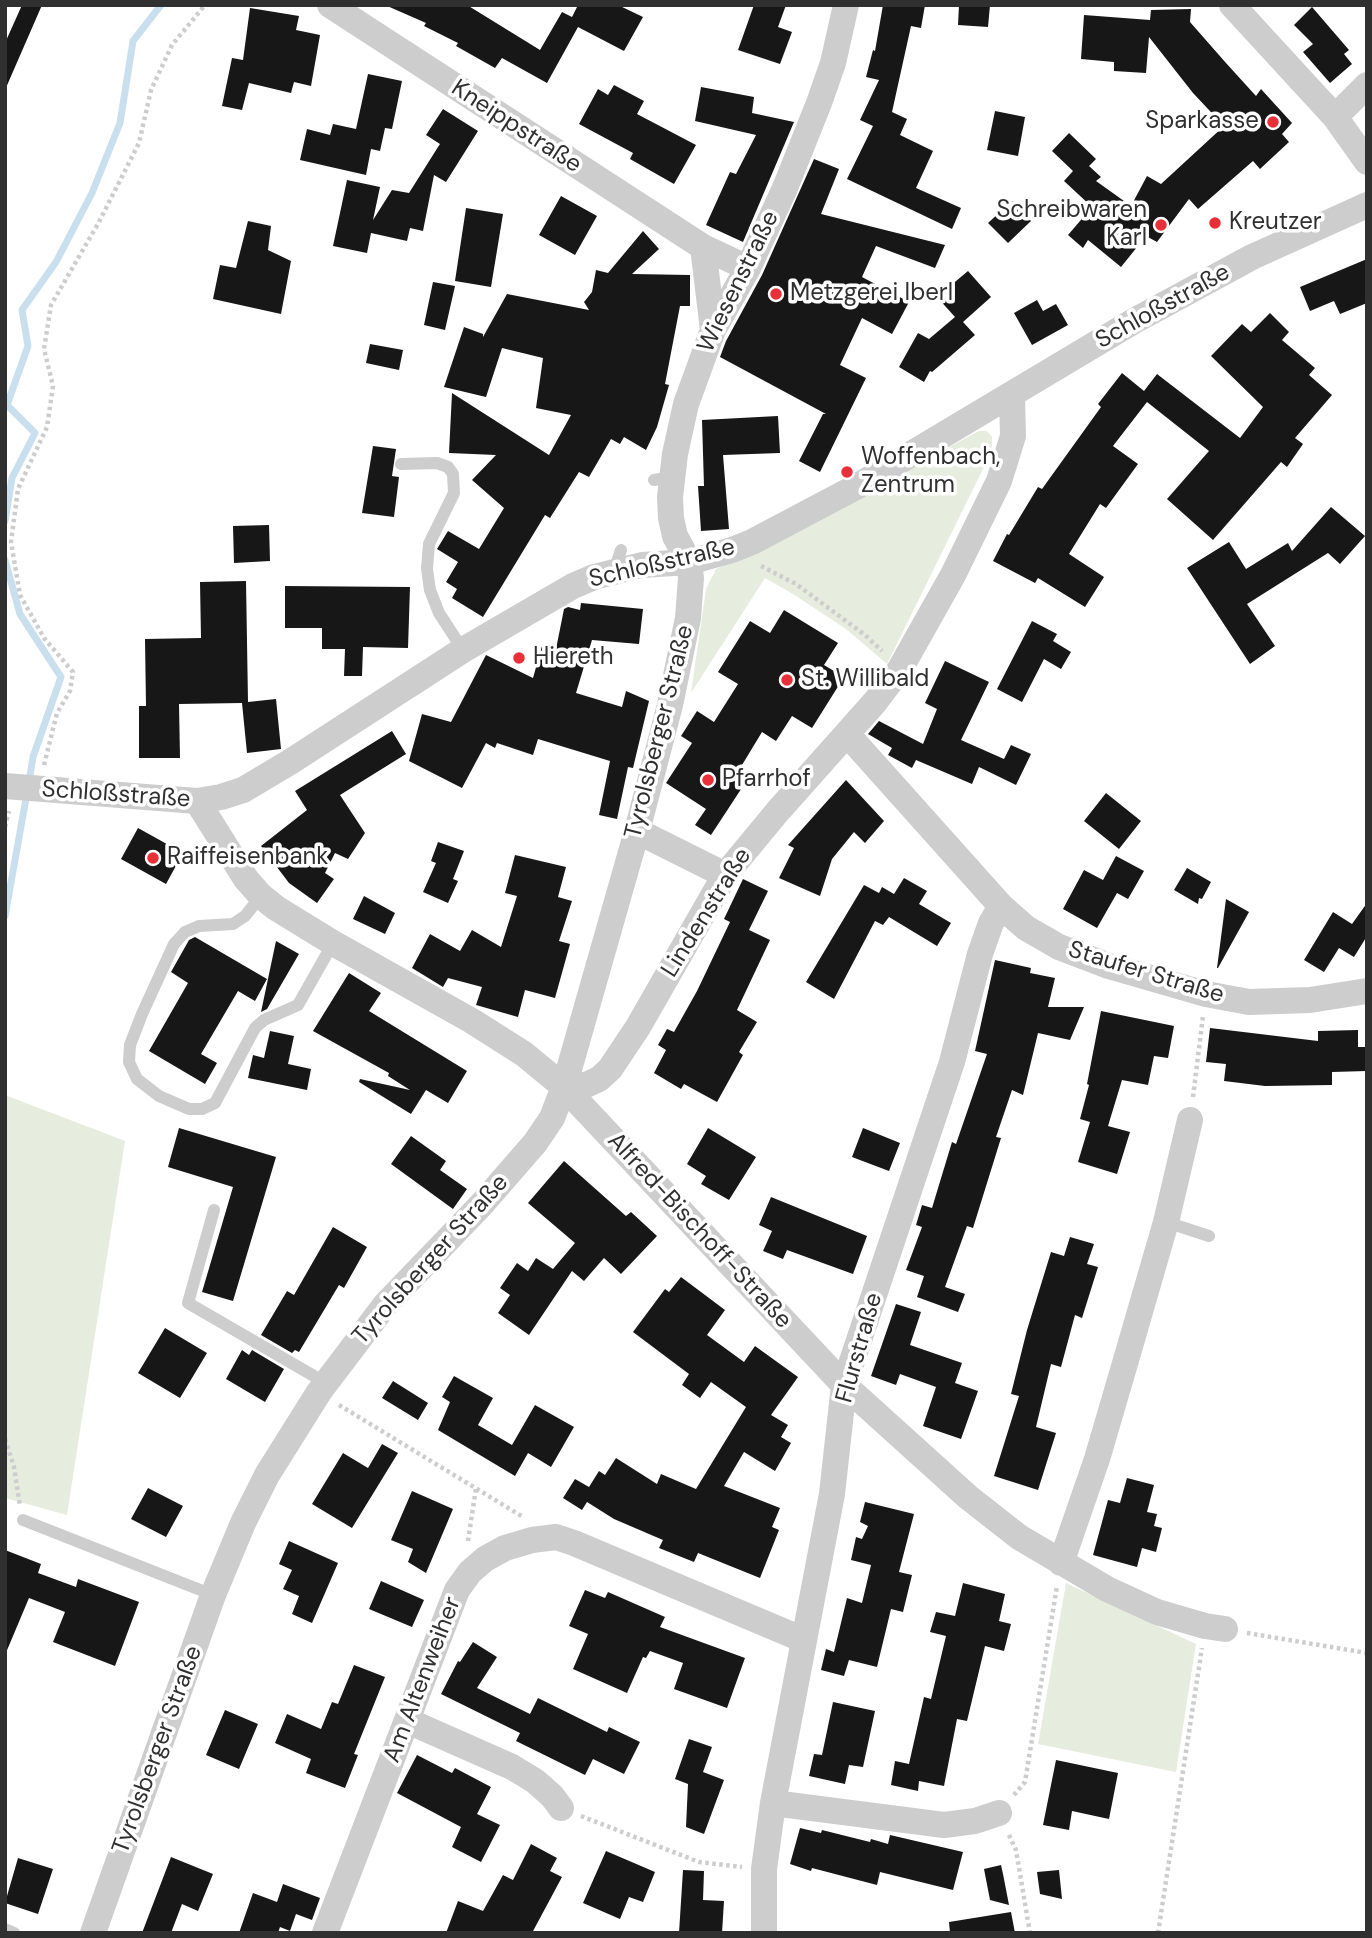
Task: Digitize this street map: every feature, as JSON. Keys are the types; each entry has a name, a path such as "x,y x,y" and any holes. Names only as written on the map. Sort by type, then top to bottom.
{"street":[{"name":"Kneippstraße","path":"330,5 703,247 748,268"},
{"name":"Wiesenstraße","path":"689,562 675,536 663,479 713,330 748,268 785,188 819,103 833,63 846,5"},
{"path":"1232,5 1335,117 1367,162"},
{"path":"1335,117 1367,85"},
{"name":"Schloßstraße","path":"20,788 197,802 243,790 463,650 617,561 642,565 689,562 732,550 856,487 1134,321 1252,257 1367,205"},
{"path":"703,247 713,330"},
{"name":"Lindenstraße","path":"564,1087 586,1085 599,1079 610,1069 638,1027 725,875 900,669 953,575 999,481 1013,436 1012,396"},
{"name":"Tyrolsberger Straße","path":"93,1933 213,1595 254,1499 336,1394 385,1305 482,1204 535,1143 552,1118 564,1087 670,705 690,598 689,562"},
{"name":"Staufer Straße","path":"847,734 1000,906 1026,928 1059,947 1109,966 1206,994 1249,1002 1310,1000 1367,990"},
{"name":"Alfred-Bischoff-Straße","path":"197,802 239,869 261,896 276,908 472,1021 524,1054 564,1087 844,1385 968,1497 1019,1537 1107,1589 1157,1612 1215,1628"},
{"path":"637,831 725,875"},
{"name":"Flurstraße","path":"764,1933 764,1869 773,1803 832,1494 844,1385 952,1062 980,954 1000,906"},
{"path":"1061,1563 1097,1459 1166,1222 1190,1120"},
{"path":"556,1537 804,1640"},
{"name":"Am Altenweiher","path":"325,1933 457,1590 470,1572 485,1559 506,1548 532,1540 556,1537"},
{"path":"408,1721 512,1767 535,1781 561,1808"},
{"path":"773,1803 944,1825 975,1821 999,1813"}],"lane":[{"path":"401,464 437,463 447,467 453,474 454,493 429,544 427,569 430,590 439,613 463,650"},
{"path":"261,896 245,916 233,924 198,926 186,932 174,944 142,1014 129,1062 137,1079 159,1096 189,1109 202,1109 215,1103 255,1028 264,1020 298,1005 333,943"},
{"path":"214,1210 188,1303 336,1394"},
{"path":"1166,1222 1209,1236"},
{"path":"23,1520 213,1595"},
{"path":"5,1929 14,1933"}],"path":[{"path":"20,788 51,734 57,713 70,691 73,672 44,638 20,595 11,542 18,489 47,427 53,386 44,349 51,305 99,222 139,142 151,89 172,45 205,5"},
{"path":"732,550 796,584 865,635 900,669"},
{"path":"1190,1120 1206,994"},
{"path":"331,1415 336,1394 556,1537"},
{"path":"5,1439 14,1467 23,1520"},
{"path":"1030,1933 1016,1850 999,1813 1025,1782 1061,1563"},
{"path":"1158,1933 1215,1628 1367,1653"},
{"path":"561,1808 699,1862 764,1869"}],"green space":[{"path":"979,431 987,431 992,437 992,446 985,465 887,664 846,629 765,578 691,693 706,589 716,569 757,550"},
{"path":"5,1095 125,1141 67,1515 5,1498"},
{"path":"1066,1583 1196,1644 1176,1772 1038,1744"}],"building":[{"path":"22,5 42,5 5,90 5,43"},
{"path":"385,5 467,5 540,50 562,12 572,17 578,5 618,5 643,17 624,51 578,27 547,83 502,58 495,68 456,46 458,43 424,26 426,23"},
{"path":"754,5 786,5 778,27 792,32 780,64 738,50"},
{"path":"883,5 925,5 921,28 911,26 892,112 907,119 900,135 933,151 916,188 961,208 952,229 847,179 873,126 860,120 879,80 866,77 873,50 875,51"},
{"path":"959,5 990,5 988,27 958,25"},
{"path":"1312,7 1349,50 1344,54 1352,64 1330,83 1303,52 1313,44 1294,25"},
{"path":"250,8 299,16 296,30 320,35 311,86 294,82 291,93 249,83 242,110 222,106 232,58 243,60"},
{"path":"1191,9 1190,22 1226,63 1256,96 1261,89 1292,123 1282,134 1289,142 1260,169 1253,161 1198,209 1189,199 1157,242 1146,236 1121,267 1088,240 1083,248 1068,235 1092,207 1064,181 1073,171 1052,151 1069,133 1096,159 1089,166 1101,177 1096,181 1131,206 1147,176 1161,184 1224,126 1193,93 1149,37 1146,73 1114,71 1114,62 1081,59 1084,15 1150,20 1151,10"},
{"path":"368,74 402,81 392,129 385,128 380,151 371,149 366,175 300,160 307,129 330,135 333,124 356,129"},
{"path":"614,85 644,101 637,114 696,145 674,184 630,159 633,153 579,124 598,89 608,95"},
{"path":"701,87 754,97 752,113 794,122 743,242 706,225 730,172 736,174 756,135 695,121"},
{"path":"443,109 478,131 446,182 434,175 423,231 410,228 407,241 371,233 367,253 333,246 347,180 380,187 373,220 392,190 409,193 440,144 426,135"},
{"path":"995,111 1025,117 1018,156 987,150"},
{"path":"814,159 839,169 821,214 945,245 935,268 876,246 862,277 909,302 892,334 862,318 840,365 866,378 820,472 799,461 823,414 826,414 720,357 762,275"},
{"path":"561,196 597,216 575,255 539,235"},
{"path":"1012,201 1031,221 1008,243 988,223"},
{"path":"466,208 503,214 491,287 455,281"},
{"path":"248,221 271,226 268,250 291,261 281,314 213,299 220,265 236,268"},
{"path":"643,231 659,249 632,274 690,275 690,306 680,306 665,384 669,385 657,427 646,450 624,437 620,444 611,439 589,477 579,472 550,518 545,515 483,617 452,598 457,589 446,582 458,562 437,549 448,531 479,549 504,508 472,480 496,455 449,453 452,393 549,455 571,415 536,408 543,358 502,348 486,397 444,387 464,327 483,334 483,337 507,294 589,310 584,302 592,292 596,270 608,273"},
{"path":"1367,259 1367,303 1340,314 1334,301 1310,311 1300,287"},
{"path":"968,271 991,297 963,322 975,335 930,371 924,382 899,367 918,333 929,339 955,317 937,297"},
{"path":"433,282 455,286 445,330 424,325"},
{"path":"1037,300 1043,311 1056,304 1068,325 1032,345 1014,313"},
{"path":"1270,313 1289,332 1282,340 1315,368 1309,375 1332,395 1295,438 1303,444 1287,467 1281,462 1213,540 1167,499 1209,451 1147,402 1113,446 1138,464 1106,508 1100,504 1069,554 1104,577 1085,607 1038,578 1035,583 993,561 1038,487 1042,489 1101,407 1098,404 1122,373 1144,391 1157,374 1240,438 1263,407 1211,356 1242,324 1251,332"},
{"path":"370,344 403,350 399,370 366,363"},
{"path":"778,416 780,453 723,455 729,529 701,531 698,486 704,486 702,420"},
{"path":"373,446 396,449 392,476 399,477 394,517 362,513"},
{"path":"1331,507 1365,536 1340,564 1328,553 1247,604 1275,646 1250,664 1187,568 1229,542 1246,569 1288,543 1292,551"},
{"path":"269,525 270,561 234,563 233,526"},
{"path":"246,581 248,702 276,699 281,749 247,753 242,703 179,704 180,758 139,758 139,706 146,706 145,639 201,638 200,582"},
{"path":"285,586 410,587 408,648 363,647 362,676 344,676 345,649 322,649 322,628 285,628"},
{"path":"581,603 643,609 639,644 592,640 576,693 622,707 626,691 649,701 633,768 628,767 617,819 599,815 610,761 538,739 533,755 497,743 495,748 486,743 462,788 409,761 422,714 451,722 486,655 533,678 542,646 556,649 564,609 568,607 580,610"},
{"name":"St. Willibald","path":"784,610 838,643 824,665 844,677 812,728 792,716 776,741 762,732 739,770 749,777 711,835 695,825 706,809 666,783 692,743 681,736 697,711 714,722 738,684 718,672 750,621 770,633"},
{"path":"1032,621 1057,634 1053,641 1071,652 1061,669 1044,659 1022,702 997,689"},
{"path":"945,661 989,682 961,740 1004,759 1011,745 1031,754 1016,785 979,767 972,784 916,760 912,768 888,755 892,748 868,734 879,721 923,744 937,709 925,703"},
{"path":"392,731 406,754 340,795 365,833 348,859 335,853 325,873 334,879 317,903 289,883 261,846 307,810 295,791"},
{"path":"846,780 884,821 865,843 854,832 832,859 820,896 779,878 794,848 788,845"},
{"path":"1106,793 1141,821 1119,849 1084,821"},
{"path":"138,828 183,853 166,884 121,859"},
{"path":"438,842 464,851 453,879 458,881 448,903 423,892 436,863 431,861"},
{"path":"515,855 566,867 558,897 572,901 559,941 570,944 555,998 525,990 518,1017 476,1005 482,987 448,978 443,987 412,968 430,934 460,951 472,930 501,947 517,896 505,893"},
{"path":"1116,856 1144,871 1128,899 1117,893 1097,928 1063,909 1084,870 1103,880"},
{"path":"1187,868 1211,882 1202,899 1199,898 1198,904 1174,890"},
{"path":"904,878 927,891 919,904 951,923 937,946 889,917 883,925 875,921 834,999 806,982 864,885 879,893 882,887 894,894"},
{"path":"743,879 768,891 749,930 770,940 737,1010 757,1022 739,1052 743,1055 717,1102 684,1084 681,1089 654,1073 666,1050 658,1045 667,1029 674,1032 697,991 730,922 724,919"},
{"path":"364,896 395,913 385,934 353,919"},
{"path":"1226,899 1249,912 1217,968"},
{"path":"1367,903 1367,936 1354,957 1339,948 1324,972 1304,960 1333,912 1352,924"},
{"path":"195,937 267,979 255,1001 238,991 201,1054 217,1063 205,1084 149,1051 188,983 171,972 189,940"},
{"path":"276,941 299,954 267,1009 261,1012"},
{"path":"995,960 1031,968 1030,973 1055,978 1048,1007 1084,1007 1070,1040 1038,1033 1023,1095 1012,1090 996,1137 1001,1138 973,1228 967,1226 945,1287 965,1294 958,1312 917,1297 924,1276 906,1270 922,1227 916,1225 922,1205 932,1208 952,1142 956,1144 987,1054 975,1051"},
{"path":"349,973 381,993 369,1011 467,1071 448,1103 426,1090 411,1114 359,1082 360,1079 410,1090 388,1076 389,1073 313,1031"},
{"path":"1101,1011 1174,1026 1168,1058 1154,1056 1148,1085 1122,1080 1108,1126 1130,1132 1117,1174 1078,1162 1090,1122 1080,1119 1089,1085 1087,1084"},
{"path":"1210,1028 1318,1041 1318,1031 1358,1030 1358,1047 1367,1047 1367,1071 1332,1072 1332,1085 1265,1086 1224,1081 1226,1064 1206,1062"},
{"path":"270,1031 294,1036 288,1064 311,1069 307,1090 248,1078 253,1055 264,1058"},
{"path":"179,1128 276,1157 233,1301 202,1292 233,1187 168,1167"},
{"path":"708,1128 756,1157 729,1200 701,1184 706,1176 687,1164"},
{"path":"863,1128 900,1143 889,1171 852,1157"},
{"path":"411,1136 446,1161 440,1170 467,1189 453,1209 391,1164"},
{"path":"564,1161 626,1216 631,1212 657,1236 621,1274 604,1258 584,1281 572,1271 529,1335 498,1313 510,1295 500,1288 517,1263 528,1271 536,1258 553,1269 575,1243 528,1203"},
{"path":"771,1197 867,1236 853,1274 787,1250 783,1259 763,1251 772,1231 759,1225"},
{"path":"333,1227 367,1247 344,1288 339,1285 299,1352 295,1350 292,1353 261,1335 287,1291 294,1295"},
{"path":"1070,1237 1094,1244 1087,1264 1098,1267 1082,1318 1075,1315 1061,1367 1051,1364 1036,1427 1056,1433 1038,1490 994,1476 1019,1396 1011,1394 1051,1252 1064,1256"},
{"path":"681,1277 725,1310 707,1335 744,1362 755,1346 798,1377 771,1415 788,1425 781,1437 791,1443 775,1471 744,1452 724,1486 780,1508 772,1527 779,1530 760,1578 698,1553 694,1562 659,1548 663,1540 614,1519 587,1502 582,1510 563,1498 575,1479 589,1487 599,1471 605,1475 616,1458 657,1484 661,1474 696,1489 746,1407 711,1382 700,1398 682,1385 689,1374 633,1332 665,1289 669,1292"},
{"path":"896,1304 921,1312 910,1345 962,1363 955,1383 978,1391 961,1439 923,1426 936,1387 900,1374 896,1385 871,1376"},
{"path":"165,1328 207,1353 180,1398 138,1373"},
{"path":"242,1350 249,1355 252,1350 284,1369 265,1402 226,1379"},
{"path":"454,1376 493,1398 478,1425 512,1445 535,1405 574,1427 551,1467 528,1453 515,1476 438,1430 450,1402 442,1397"},
{"path":"393,1381 428,1403 418,1420 382,1398"},
{"path":"382,1444 398,1453 352,1528 312,1504 343,1453 368,1468"},
{"path":"1127,1478 1154,1485 1147,1512 1157,1514 1154,1526 1162,1528 1156,1552 1142,1548 1137,1567 1093,1555 1108,1500 1120,1503"},
{"path":"148,1488 183,1506 166,1537 131,1519"},
{"path":"412,1491 453,1509 426,1573 408,1562 413,1549 391,1540"},
{"path":"865,1502 914,1514 899,1572 912,1575 903,1612 891,1609 877,1667 849,1660 844,1676 821,1670 826,1649 834,1652 847,1598 862,1603 871,1565 851,1560 856,1537 862,1539 868,1526 860,1522"},
{"path":"289,1541 338,1563 312,1623 292,1614 299,1596 283,1589 292,1570 279,1564"},
{"path":"5,1550 41,1564 38,1573 76,1587 78,1579 139,1602 115,1666 53,1642 65,1612 29,1598 5,1655"},
{"path":"381,1581 424,1600 412,1627 369,1609"},
{"path":"963,1583 1005,1594 999,1621 1011,1624 1004,1651 985,1646 967,1721 957,1719 944,1786 919,1781 918,1791 891,1785 895,1761 909,1764 924,1697 931,1699 946,1636 930,1632 936,1612 955,1616"},
{"path":"585,1590 605,1598 608,1592 665,1617 660,1627 745,1658 727,1708 674,1689 683,1663 650,1651 646,1658 643,1657 627,1693 573,1669 588,1634 569,1626"},
{"path":"473,1642 497,1657 477,1688 530,1714 538,1698 607,1732 609,1727 640,1742 624,1774 593,1759 585,1775 516,1741 520,1733 441,1694 458,1661 460,1662"},
{"path":"354,1665 385,1677 354,1754 358,1755 345,1788 306,1773 311,1759 275,1743 287,1714 321,1729 332,1702 338,1704"},
{"path":"833,1702 875,1711 863,1767 849,1765 845,1784 809,1776 814,1754 822,1755"},
{"path":"225,1710 258,1724 239,1769 206,1755"},
{"path":"689,1739 712,1747 703,1772 724,1780 704,1834 686,1827 688,1784 675,1779"},
{"path":"417,1755 452,1773 455,1768 491,1787 477,1814 500,1825 481,1862 452,1847 461,1827 397,1793"},
{"path":"1056,1760 1118,1773 1109,1819 1072,1811 1069,1830 1043,1825"},
{"path":"800,1828 888,1844 890,1835 963,1852 953,1890 880,1872 877,1885 790,1864"},
{"path":"531,1844 557,1858 550,1871 562,1877 532,1933 446,1933 458,1901 483,1911 503,1875 513,1880"},
{"path":"606,1851 655,1872 643,1902 629,1897 620,1919 583,1903"},
{"path":"171,1857 213,1874 198,1911 182,1904 171,1933 142,1933"},
{"path":"18,1858 53,1869 38,1914 5,1903"},
{"path":"1001,1865 1009,1905 990,1900 984,1869"},
{"path":"683,1870 704,1871 703,1900 724,1901 722,1933 679,1933"},
{"path":"1059,1870 1062,1899 1040,1894 1037,1872"},
{"path":"283,1884 320,1898 312,1920 296,1914 290,1931 280,1927 278,1933 239,1933 253,1893 277,1902"},
{"path":"1011,1912 1015,1933 950,1933 949,1922"}],"waterway":[{"path":"5,521 12,478 35,433 7,405 28,346 22,310 56,262 92,193 120,123 133,41 161,5"},
{"path":"5,560 20,614 61,677 33,757 29,782"},
{"path":"5,916 27,793"}],"place":[{"name":"Sparkasse","path":"1273,122"},
{"name":"Kreutzer","path":"1215,223"},
{"name":"Schreibwaren Karl","path":"1161,225"},
{"name":"Metzgerei Iberl","path":"776,294"},
{"name":"Woffenbach, Zentrum","path":"847,472"},
{"name":"Hiereth","path":"519,658"},
{"name":"St. Willibald","path":"787,680"},
{"name":"Pfarrhof","path":"708,780"},
{"name":"Raiffeisenbank","path":"153,858"}]}
